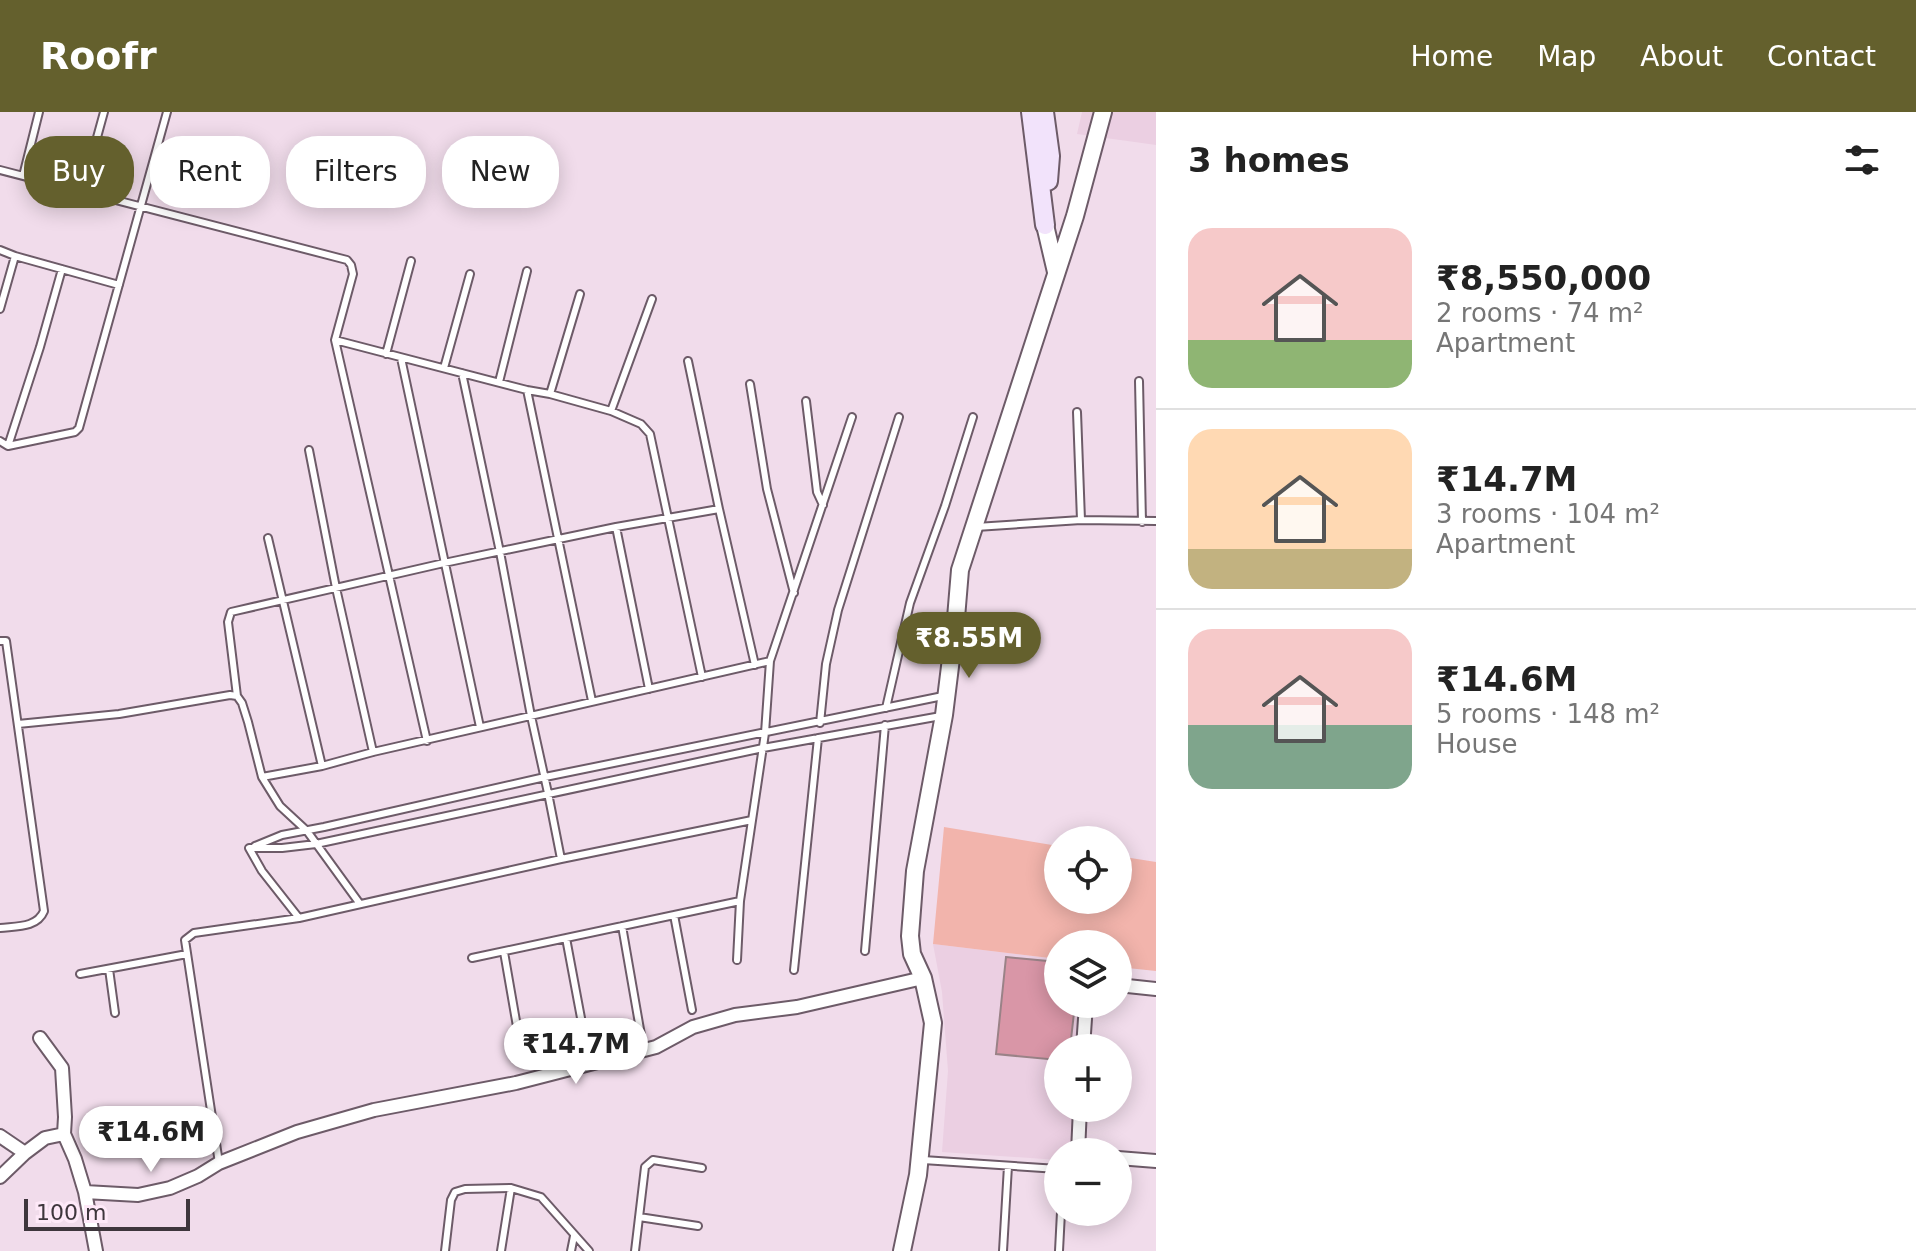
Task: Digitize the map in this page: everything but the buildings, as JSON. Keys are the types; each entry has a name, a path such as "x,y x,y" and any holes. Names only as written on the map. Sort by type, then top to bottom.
{"main road":[{"path":"1031,112 1045,225"},
{"path":"1044,112 1050,156 1045,225"}],"street":[{"path":"902,1251 918,1175 933,1023 923,978 912,954 910,936 915,871 947,696 960,570 1075,216 1103,112"},
{"path":"1045,225 1056,273"},
{"path":"85,1192 138,1195 170,1188 219,1163 297,1132 374,1110 516,1083 656,1047 693,1027 735,1015 797,1007 923,978"},
{"path":"1132,986 1156,989"},
{"path":"40,1038 62,1068 64,1134 85,1192 96,1251"},
{"path":"0,1177 45,1138 64,1134"},
{"path":"0,1136 25,1153"},
{"path":"1132,1159 1156,1161"}],"lane":[{"path":"0,170 23,176 39,112"},
{"path":"97,136 104,112"},
{"path":"0,441 8,446 75,432 79,428 167,112"},
{"path":"134,205 347,260 351,265 353,274 335,340 427,741"},
{"path":"0,250 119,285"},
{"path":"0,309 15,256"},
{"path":"386,354 411,261"},
{"path":"8,446 62,269"},
{"path":"499,382 527,271"},
{"path":"444,368 470,274"},
{"path":"550,394 580,294"},
{"path":"611,411 652,299"},
{"path":"335,340 550,394 611,411 641,424 650,434 702,677"},
{"path":"401,358 480,727"},
{"path":"688,361 755,665"},
{"path":"462,373 561,859"},
{"path":"1139,381 1142,522"},
{"path":"750,384 767,489 794,593"},
{"path":"527,390 592,701"},
{"path":"806,401 817,492 823,505"},
{"path":"1077,412 1081,520"},
{"path":"737,960 740,901 765,733 770,661 852,417"},
{"path":"820,723 826,664 838,610 899,417"},
{"path":"886,708 910,603 973,417"},
{"path":"309,450 373,752"},
{"path":"360,904 307,831 280,806 262,777 248,722 237,696 228,617 231,612 557,539 668,516 719,509"},
{"path":"974,527 1081,520 1156,521"},
{"path":"616,527 649,689"},
{"path":"268,538 322,766"},
{"path":"0,641 6,641 44,911 40,919 33,923 0,928"},
{"path":"262,777 322,766 770,661"},
{"path":"18,724 119,714 237,696"},
{"path":"249,848 282,835 545,777 947,696"},
{"path":"249,848 316,844 763,748 944,715"},
{"path":"865,951 885,725"},
{"path":"794,970 818,738"},
{"path":"219,1163 185,940 194,933 299,918 752,820"},
{"path":"249,848 262,871 299,918"},
{"path":"472,958 740,901"},
{"path":"674,915 692,1010"},
{"path":"622,926 641,1035"},
{"path":"566,938 587,1050"},
{"path":"504,952 519,1038"},
{"path":"80,974 187,954"},
{"path":"109,969 115,1013"},
{"path":"635,1251 645,1167 653,1160 702,1168"},
{"path":"919,1160 1044,1168"},
{"path":"1003,1251 1008,1166"},
{"path":"501,1251 511,1188"},
{"path":"445,1251 451,1200 455,1192 511,1188 541,1197 589,1251"},
{"path":"639,1217 698,1226"},
{"path":"1059,1251 1060,1226"},
{"path":"571,1251 574,1236"}],"shaded area":[{"path":"1082,112 1156,112 1156,145 1077,134"},
{"path":"944,827 1044,844 1044,914 1132,914 1132,858 1156,862 1156,971 1132,968 1132,930 1044,930 1044,957 933,944"},
{"path":"933,944 1044,957 1044,1018 1081,1018 1080,1034 1044,1034 1044,1122 1073,1122 1072,1138 1044,1138 1044,1159 942,1152 948,1071 942,992"}]}
